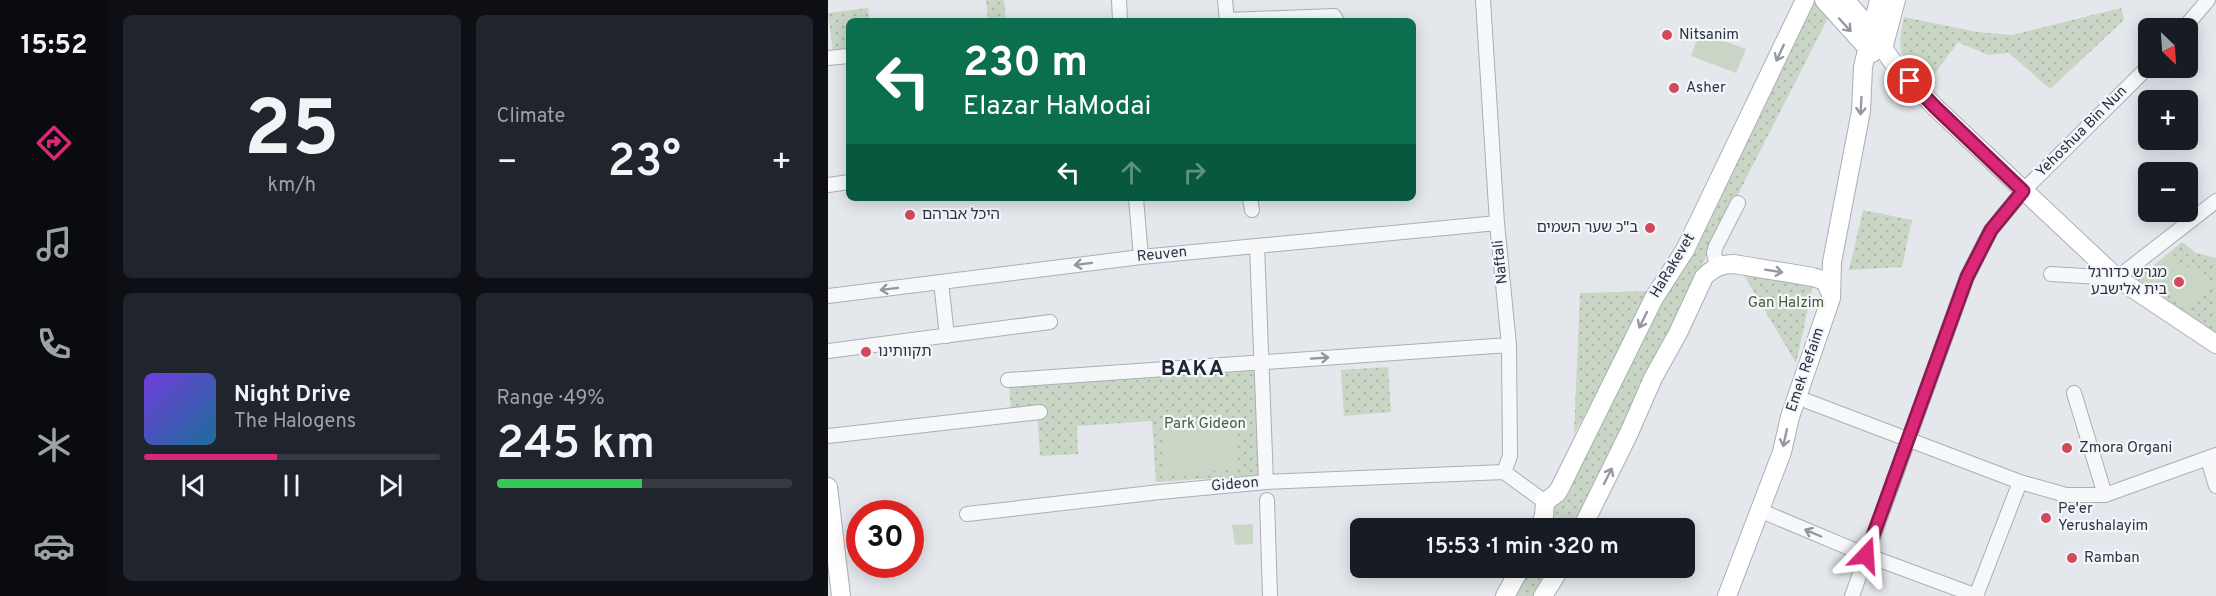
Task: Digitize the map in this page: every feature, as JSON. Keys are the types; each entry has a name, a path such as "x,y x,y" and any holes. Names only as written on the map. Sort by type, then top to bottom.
{"street":[{"path":"1119,0 1120,18"},
{"path":"1225,0 1227,18"},
{"name":"Naftali","path":"1483,0 1497,223 1509,345 1510,456 1504,472"},
{"name":"HaRakevet","path":"1544,518 1545,502 1560,488 1654,298 1685,250 1805,0"},
{"path":"1824,0 1874,43"},
{"path":"1845,0 1908,88 1935,107 2117,278 2216,344"},
{"path":"1874,43 1879,0"},
{"path":"1874,43 1896,0"},
{"path":"2193,18 2208,0"},
{"path":"1280,18 1334,16 1335,18"},
{"name":"Emek Refaim","path":"1727,596 1782,452 1790,417 1832,294 1832,262 1858,133 1862,77 1874,43"},
{"path":"828,58 846,56"},
{"name":"Yehoshua Bin Nun","path":"1852,596 1967,277 1991,230 2023,191 2138,76"},
{"path":"828,185 846,183"},
{"path":"1136,201 1141,257"},
{"path":"2051,274 2117,278 2216,201"},
{"name":"HaRakevet","path":"1717,267 1714,253 1716,246 1738,203"},
{"name":"Reuven","path":"828,296 1141,257 1497,223"},
{"path":"1257,246 1266,482"},
{"path":"1587,518 1704,277 1717,267 1734,264 1816,278 1825,281 1832,294"},
{"path":"940,282 946,336"},
{"path":"828,351 1050,322"},
{"path":"1008,380 1509,345"},
{"path":"2074,393 2105,495"},
{"path":"1807,400 2020,482 2066,495 2105,495 2212,457 2216,486"},
{"path":"828,436 1040,412"},
{"path":"1504,472 1545,502"},
{"name":"Gideon","path":"967,514 1266,482 1504,472"},
{"path":"1759,510 1866,555 1977,596 2020,482"},
{"path":"828,487 841,596"},
{"path":"1267,500 1270,596"},
{"path":"1505,596 1515,578"},
{"path":"1543,596 1554,578"}],"green space":[{"path":"986,0 1004,0 1006,18 988,18"},
{"path":"1810,0 1814,0 1828,18 1706,257 1578,518 1549,518 1550,507"},
{"path":"868,8 869,18 846,18 846,50 833,52 828,13"},
{"path":"2121,8 2124,20 2050,89 2009,53 1988,55 1958,42 1928,83 1911,67 1902,54 1900,40 1904,17 1977,32 2012,35"},
{"path":"1700,32 1746,49 1736,73 1691,56"},
{"path":"1863,210 1912,220 1902,267 1849,270"},
{"path":"2182,242 2196,253 2216,258 2216,335 2135,281"},
{"name":"מגרש כדורגל בית אלישבע","path":"2169,254 2209,283 2189,310 2149,280"},
{"name":"Gan HaIzim","path":"1742,272 1813,286 1796,363"},
{"path":"1650,291 1624,344 1574,434 1580,293"},
{"name":"Park Gideon","path":"1254,367 1260,475 1156,482 1152,421 1077,426 1078,454 1040,456 1037,409 1011,410 1009,384"},
{"path":"1388,367 1391,412 1344,416 1341,370"},
{"path":"1234,422 1238,469 1165,476 1161,428"},
{"path":"1253,524 1253,544 1235,545 1232,525"},
{"path":"1523,578 1548,578 1539,596 1512,596"}],"place":[{"name":"Nitsanim","path":"1667,35"},
{"name":"Asher","path":"1674,88"},
{"name":"היכל אברהם","path":"910,215"},
{"name":"ב\"כ שער השמים","path":"1650,228"},
{"name":"מגרש כדורגל בית אלישבע","path":"2179,282"},
{"name":"תקוותינו","path":"866,352"},
{"name":"Zmora Organi","path":"2067,448"},
{"name":"Pe'er Yerushalayim","path":"2046,518"},
{"name":"Ramban","path":"2072,558"}],"district":[{"name":"BAKA","path":"1193,369"}],"route":[{"path":"1866,555 1967,277 1991,230 2023,191 1910,81"}]}
